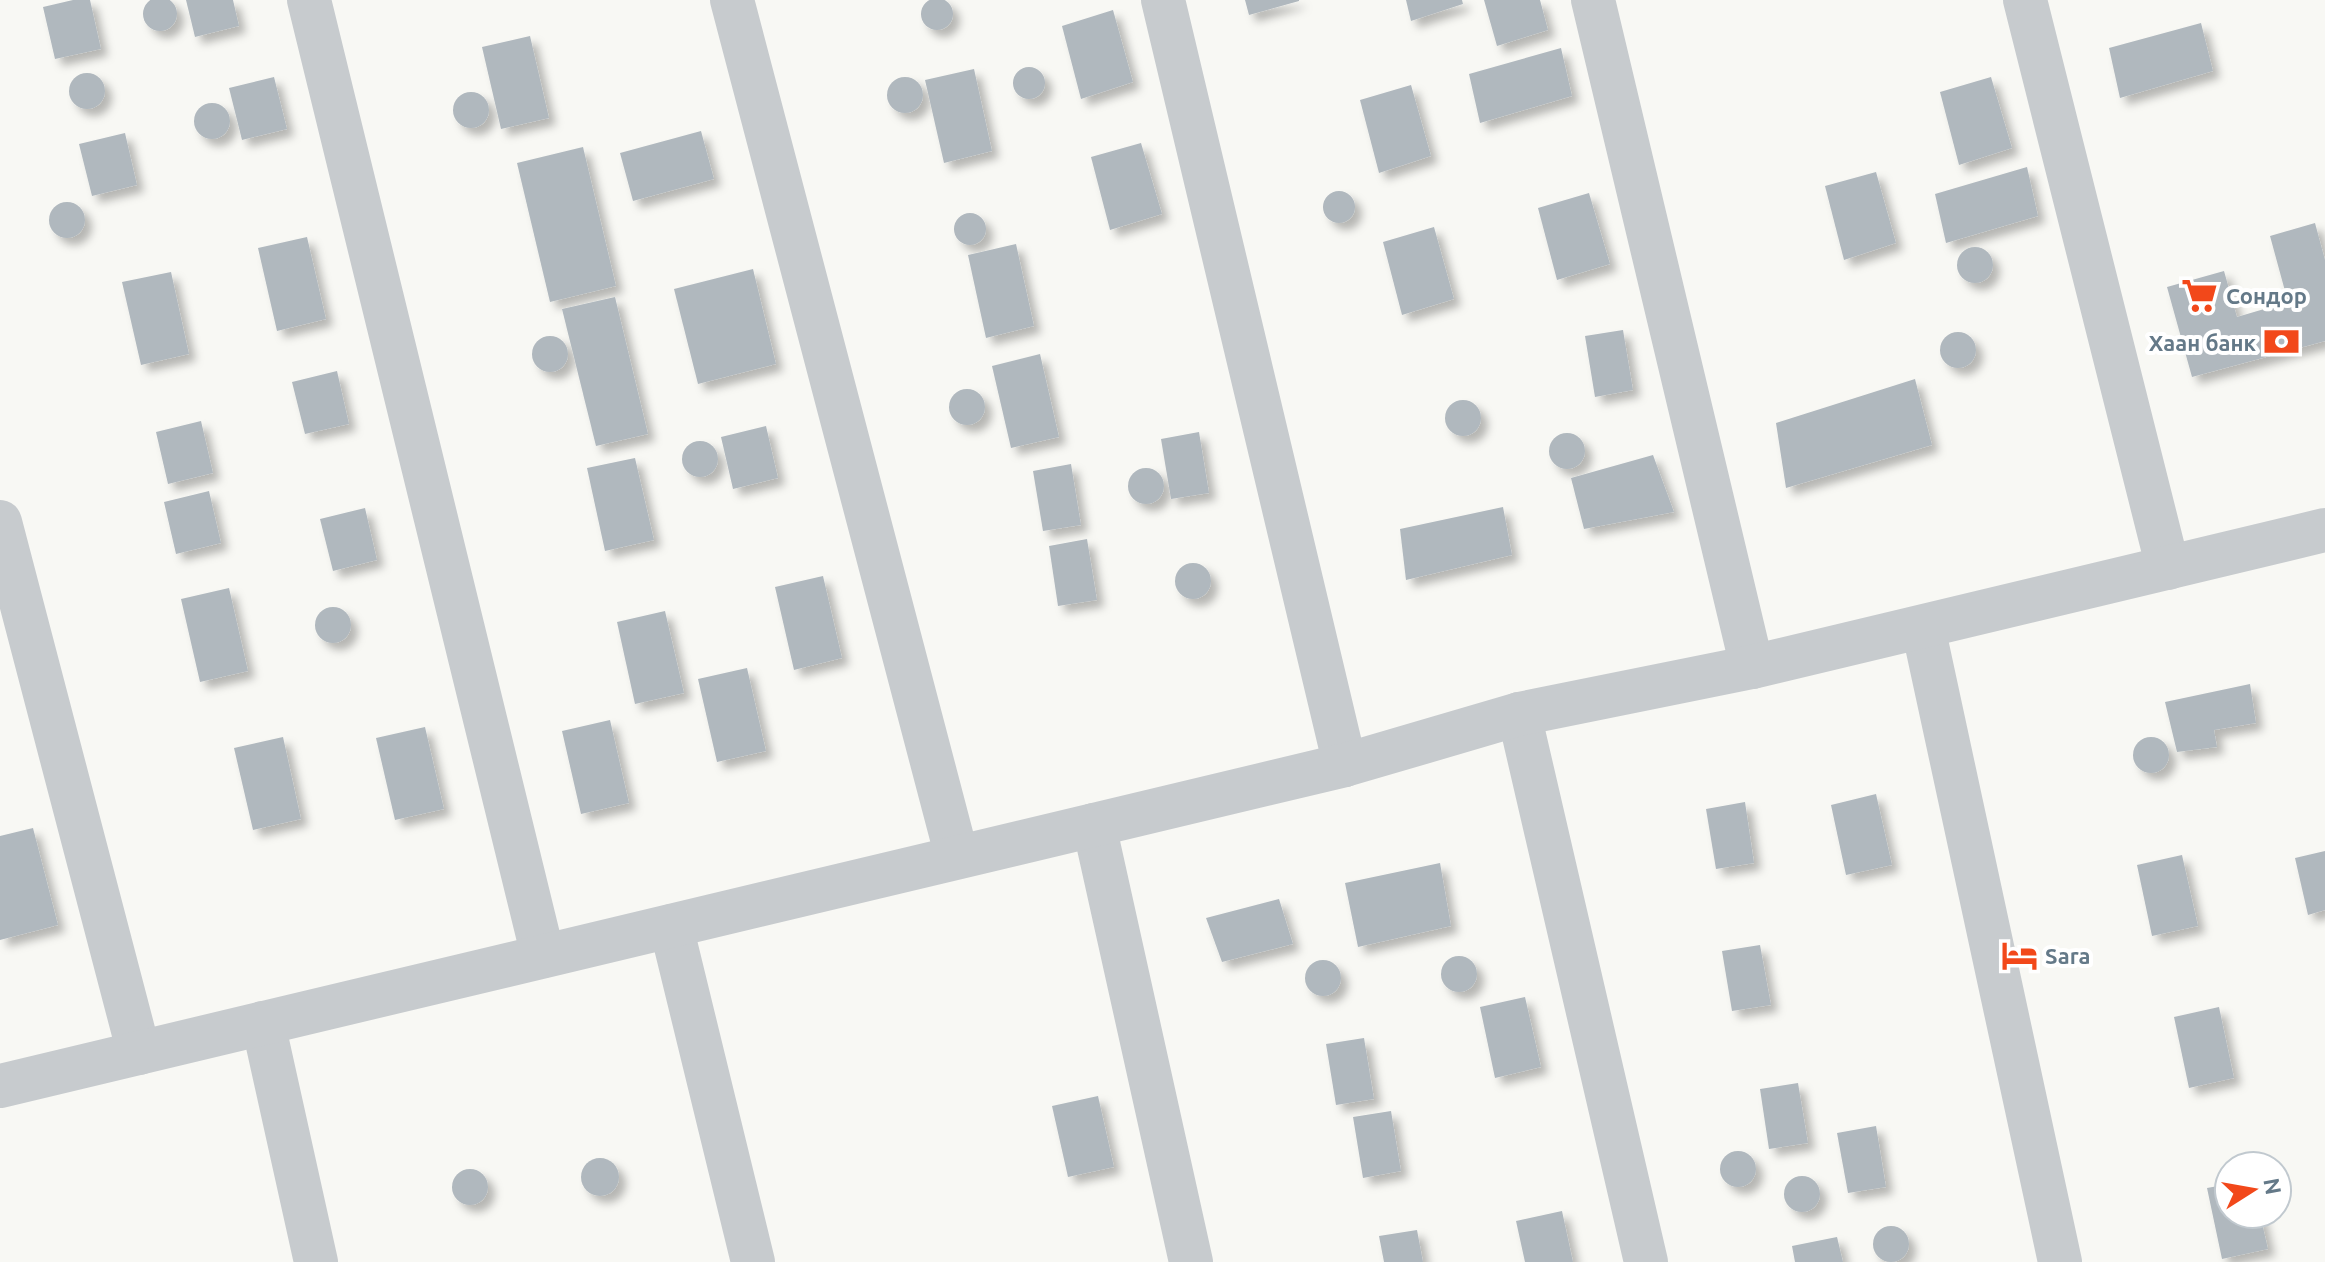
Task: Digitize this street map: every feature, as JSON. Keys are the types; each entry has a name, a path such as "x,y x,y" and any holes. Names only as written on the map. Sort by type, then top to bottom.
{"street":[{"path":"309,0 543,956"},
{"path":"732,0 957,857"},
{"path":"1163,0 1345,765"},
{"path":"1593,0 1752,667"},
{"path":"2025,0 2168,568"},
{"path":"0,522 139,1053"},
{"path":"0,1086 1345,765 1519,714 1752,667 2325,530"},
{"path":"1923,627 2060,1262"},
{"path":"1519,714 1646,1262"},
{"path":"1094,825 1191,1262"},
{"path":"671,926 753,1262"},
{"path":"263,1023 316,1262"}],"building":[{"path":"160,-3 172,2 177,14 172,26 160,31 148,26 143,14 148,2"},
{"path":"937,-2 948,3 953,14 948,25 937,30 926,25 921,14 926,3"},
{"path":"73,0 90,0 101,49 55,59 43,7"},
{"path":"186,0 233,0 239,26 195,37"},
{"path":"1245,0 1299,0 1299,1 1249,15"},
{"path":"1406,0 1462,0 1463,4 1411,21"},
{"path":"1484,0 1540,0 1548,30 1497,46"},
{"path":"1113,10 1133,82 1081,99 1062,26"},
{"path":"2201,23 2213,71 2120,98 2109,48"},
{"path":"530,36 549,118 501,129 482,47"},
{"path":"1561,48 1572,96 1480,123 1469,74"},
{"path":"1029,67 1040,72 1045,83 1040,94 1029,99 1018,94 1013,83 1018,72"},
{"path":"974,69 992,151 944,163 925,80"},
{"path":"87,73 100,78 105,91 100,104 87,109 74,104 69,91 74,78"},
{"path":"274,77 287,129 242,140 229,88"},
{"path":"905,77 918,82 923,95 918,108 905,113 892,108 887,95 892,82"},
{"path":"1991,77 2012,148 1959,165 1940,92"},
{"path":"1411,85 1431,156 1379,173 1360,100"},
{"path":"471,92 484,97 489,110 484,123 471,128 458,123 453,110 458,97"},
{"path":"212,103 225,108 230,121 225,134 212,139 199,134 194,121 199,108"},
{"path":"701,131 714,179 633,201 620,153"},
{"path":"125,133 137,185 92,196 79,144"},
{"path":"1141,143 1162,214 1110,230 1091,157"},
{"path":"583,147 616,286 550,302 517,163"},
{"path":"2027,167 2038,216 1946,243 1935,194"},
{"path":"1876,172 1896,243 1844,260 1825,186"},
{"path":"1339,191 1350,196 1355,207 1350,218 1339,223 1328,218 1323,207 1328,196"},
{"path":"1589,193 1610,264 1557,280 1538,208"},
{"path":"67,202 80,207 85,220 80,233 67,238 54,233 49,220 54,207"},
{"path":"970,213 981,218 986,229 981,240 970,245 959,240 954,229 959,218"},
{"name":"Сондор","path":"2315,223 2325,260 2325,341 2192,377 2167,287 2224,271 2237,317 2288,302 2270,236"},
{"path":"1434,227 1454,299 1402,315 1383,242"},
{"path":"307,237 326,319 277,331 258,248"},
{"path":"1016,244 1034,326 986,338 968,255"},
{"path":"1975,247 1988,252 1993,265 1988,278 1975,283 1962,278 1957,265 1962,252"},
{"path":"753,269 776,364 698,384 674,289"},
{"path":"171,272 189,354 141,365 122,282"},
{"path":"615,297 648,434 596,446 562,309"},
{"path":"1623,330 1633,390 1595,397 1585,336"},
{"path":"1958,332 1971,337 1976,350 1971,363 1958,368 1945,363 1940,350 1945,337"},
{"path":"550,336 563,341 568,354 563,367 550,372 537,367 532,354 537,341"},
{"path":"1040,354 1059,437 1011,448 992,366"},
{"path":"337,371 349,424 305,434 292,382"},
{"path":"1915,379 1932,445 1786,488 1776,423"},
{"path":"967,389 980,394 985,407 980,420 967,425 954,420 949,407 954,394"},
{"path":"1463,400 1476,405 1481,418 1476,431 1463,436 1450,431 1445,418 1450,405"},
{"path":"201,421 213,473 168,484 156,432"},
{"path":"766,426 778,478 733,489 721,437"},
{"path":"1199,432 1209,493 1171,499 1161,439"},
{"path":"1567,433 1580,438 1585,451 1580,464 1567,469 1554,464 1549,451 1554,438"},
{"path":"700,441 713,446 718,459 713,472 700,477 687,472 682,459 687,446"},
{"path":"1653,455 1674,512 1584,529 1571,478"},
{"path":"635,458 654,540 605,551 587,468"},
{"path":"1071,464 1081,525 1043,531 1033,471"},
{"path":"1146,468 1159,473 1164,486 1159,499 1146,504 1133,499 1128,486 1133,473"},
{"path":"209,491 221,543 176,554 164,502"},
{"path":"1503,507 1512,555 1406,580 1400,529"},
{"path":"365,508 377,560 333,571 320,519"},
{"path":"1087,539 1097,600 1058,606 1049,546"},
{"path":"1193,563 1206,568 1211,581 1206,594 1193,599 1180,594 1175,581 1180,568"},
{"path":"823,576 842,658 794,670 775,587"},
{"path":"229,588 248,671 200,682 181,599"},
{"path":"333,607 346,612 351,625 346,638 333,643 320,638 315,625 320,612"},
{"path":"665,611 684,693 635,704 617,622"},
{"path":"747,668 766,751 717,762 698,679"},
{"path":"2250,684 2256,723 2214,730 2217,747 2177,752 2165,702"},
{"path":"610,720 629,803 581,814 562,731"},
{"path":"425,727 444,809 395,820 376,738"},
{"path":"283,737 301,819 253,830 234,748"},
{"path":"2151,737 2164,742 2169,755 2164,768 2151,773 2138,768 2133,755 2138,742"},
{"path":"1876,794 1892,865 1846,875 1831,805"},
{"path":"1745,802 1754,863 1716,869 1706,809"},
{"path":"33,828 58,925 0,940 0,836"},
{"path":"2325,851 2325,910 2308,915 2295,858"},
{"path":"2182,855 2198,926 2152,936 2137,865"},
{"path":"1440,863 1451,926 1358,947 1345,883"},
{"path":"1279,899 1293,944 1222,962 1206,918"},
{"path":"1760,945 1771,1005 1732,1011 1722,951"},
{"path":"1459,956 1472,961 1477,974 1472,987 1459,992 1446,987 1441,974 1446,961"},
{"path":"1323,960 1336,965 1341,978 1336,991 1323,996 1310,991 1305,978 1310,965"},
{"path":"1525,997 1541,1067 1495,1078 1480,1007"},
{"path":"2219,1007 2234,1078 2189,1088 2174,1017"},
{"path":"1364,1038 1374,1099 1336,1105 1326,1044"},
{"path":"1798,1083 1808,1143 1769,1149 1760,1089"},
{"path":"1098,1096 1114,1167 1068,1177 1052,1106"},
{"path":"1391,1111 1401,1171 1363,1178 1353,1117"},
{"path":"1876,1126 1886,1187 1848,1193 1837,1133"},
{"path":"1738,1151 1751,1156 1756,1169 1751,1182 1738,1187 1725,1182 1720,1169 1725,1156"},
{"path":"600,1158 613,1164 619,1177 613,1190 600,1196 587,1190 581,1177 587,1164"},
{"path":"470,1169 482,1175 488,1187 482,1199 470,1205 458,1199 452,1187 458,1175"},
{"path":"1802,1176 1815,1181 1820,1194 1815,1207 1802,1212 1789,1207 1784,1194 1789,1181"},
{"path":"2213,1187 2213,1216 2207,1188"},
{"path":"1562,1211 1573,1262 1525,1262 1516,1221"},
{"path":"1891,1226 1904,1231 1909,1244 1904,1257 1891,1262 1878,1257 1873,1244 1878,1231"},
{"path":"1417,1230 1423,1262 1384,1262 1379,1236"},
{"path":"2216,1230 2264,1230 2268,1249 2222,1259"},
{"path":"1837,1237 1843,1262 1795,1262 1792,1246"}],"place":[{"name":"Сондор","path":"2200,295"},
{"name":"Хаан банк","path":"2282,342"},
{"name":"Sara","path":"2019,955"}]}
